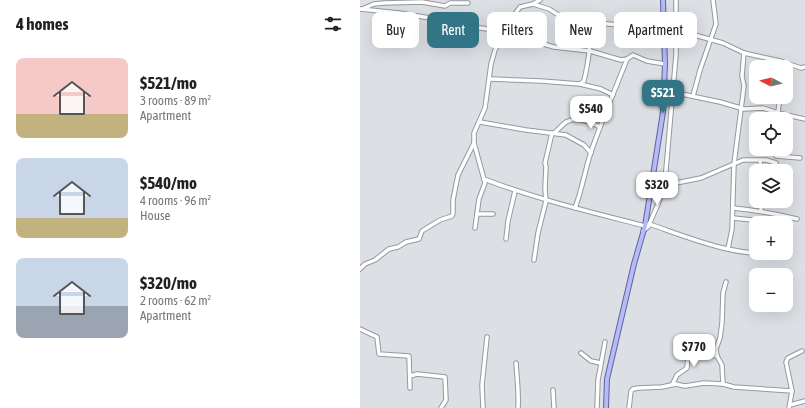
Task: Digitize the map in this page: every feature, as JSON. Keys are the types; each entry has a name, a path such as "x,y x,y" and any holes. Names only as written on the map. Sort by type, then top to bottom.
{"main road":[{"path":"663,0 664,12"},
{"path":"606,408 607,379 634,264 643,231 647,225 663,112 665,48"}],"street":[{"path":"516,12 523,6 533,4 540,0"},
{"path":"676,0 676,12"},
{"path":"693,96 716,24 713,0"},
{"path":"361,9 374,4 384,3 422,2 445,6 450,3 468,3"},
{"path":"533,4 549,9 555,13"},
{"path":"361,9 438,18 467,26 487,29"},
{"path":"697,36 723,43 744,53 768,60"},
{"path":"547,45 590,51 621,60 627,59 633,55 647,61 665,64"},
{"path":"475,228 479,199 484,186 484,179 474,143 474,133 485,108 496,48"},
{"path":"580,84 584,81 590,48"},
{"path":"647,225 658,204 663,185 668,153 676,48"},
{"path":"728,249 733,218 734,164 744,86 742,76 744,53"},
{"path":"575,208 600,127 627,59"},
{"path":"793,66 805,67"},
{"path":"490,79 580,84 602,89 613,95"},
{"path":"664,87 672,91 740,108 763,108 775,112"},
{"path":"793,116 805,119"},
{"path":"534,260 538,233 546,200 544,188 545,163 553,133 569,121 586,120 600,127"},
{"path":"480,122 566,135 581,143 591,153"},
{"path":"360,269 365,264 375,260 389,249 398,247 406,242 419,239 422,232 440,220 452,216 455,187 458,175 474,143"},
{"path":"776,156 800,158"},
{"path":"663,185 702,178 743,160 766,160 776,163"},
{"path":"484,179 546,200 647,225 728,249 749,253"},
{"path":"506,239 508,220 516,191"},
{"path":"733,208 761,211 797,220"},
{"path":"478,214 493,214"},
{"path":"733,218 749,220"},
{"path":"723,384 722,365 717,356 716,349 720,338 723,317 723,293 726,282"},
{"path":"360,329 377,337 379,354 409,356 410,388"},
{"path":"483,408 482,385 486,337"},
{"path":"597,408 601,363 605,342"},
{"path":"802,351 788,358 786,362 792,391 790,407 805,401"},
{"path":"672,384 677,375 687,368 688,355 691,352 717,356"},
{"path":"581,353 591,361 601,363"},
{"path":"516,363 517,384 519,388 518,408"},
{"path":"410,376 417,374 445,377 446,400 441,408"},
{"path":"629,408 631,391 633,389 662,387 672,384 685,386 700,383 723,384 734,387 792,391"},
{"path":"553,390 554,408"}]}
